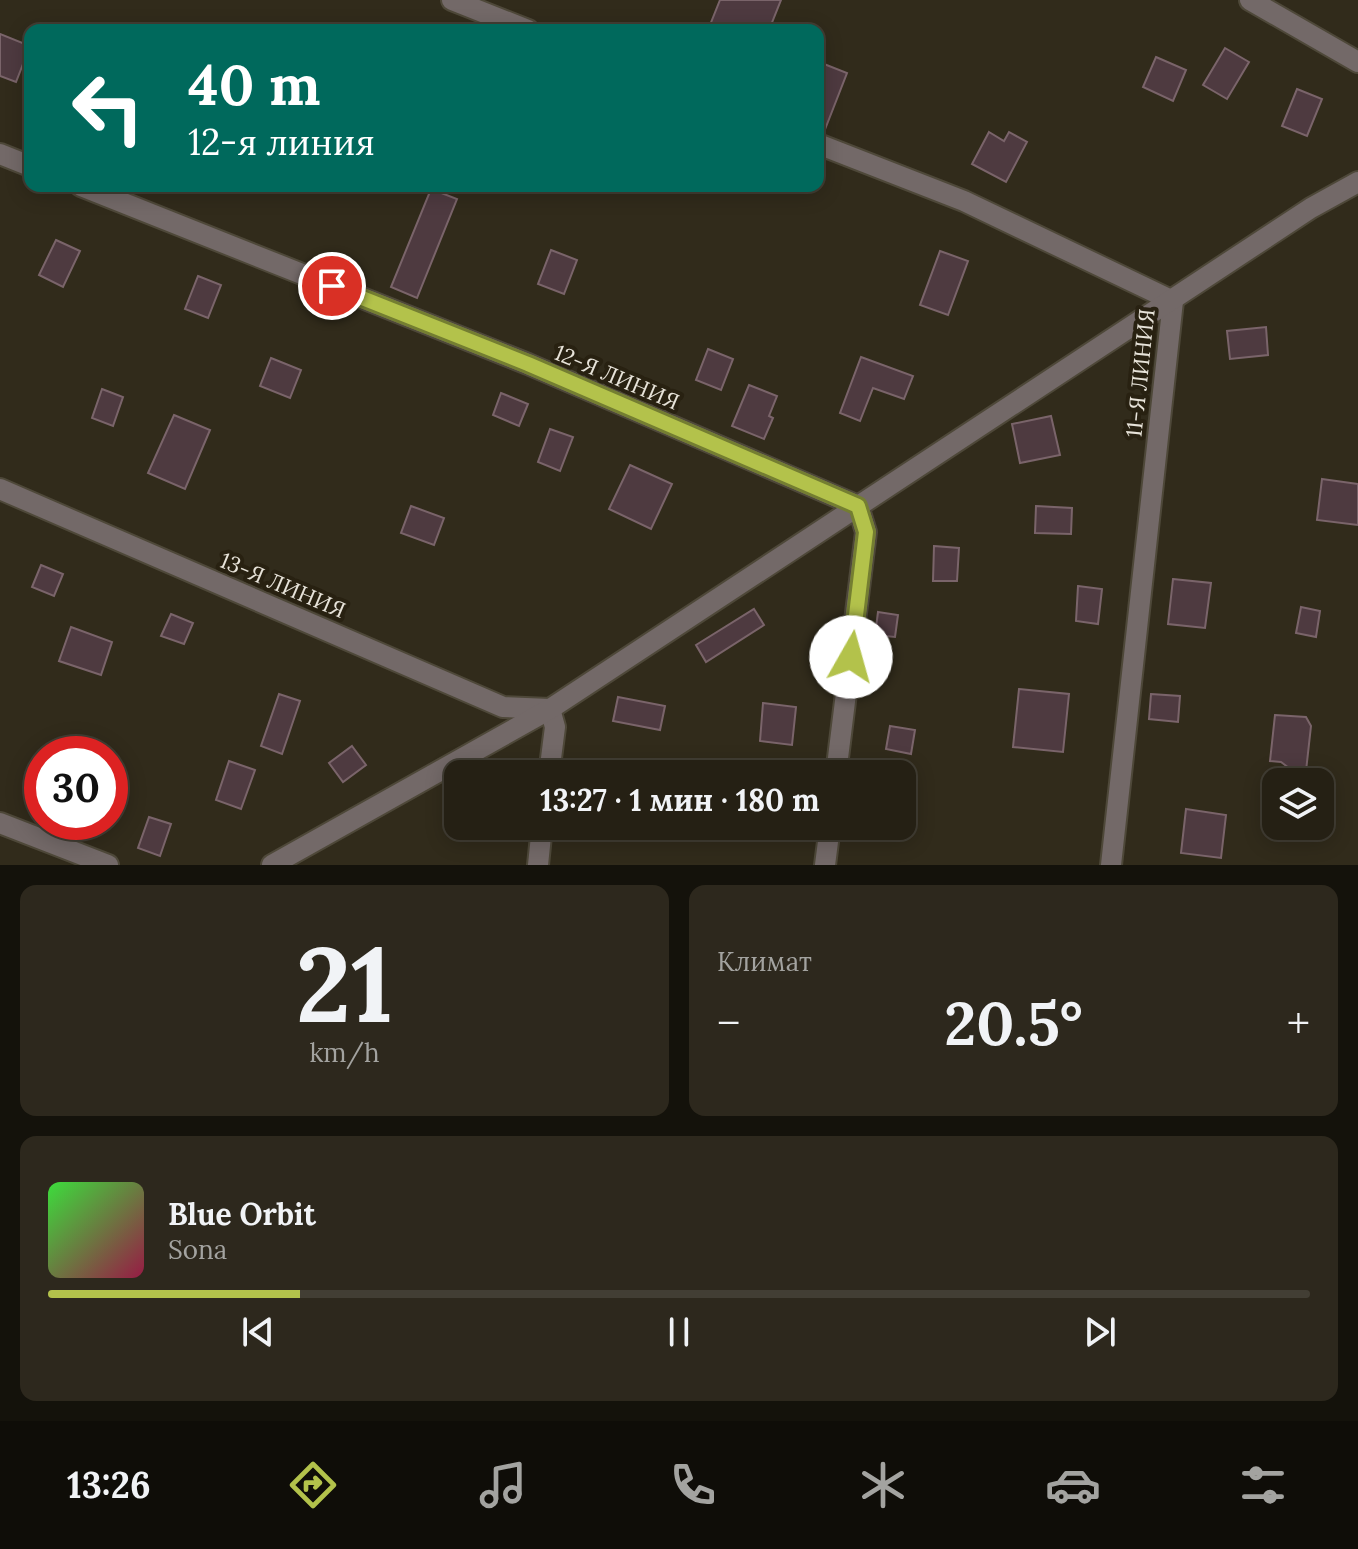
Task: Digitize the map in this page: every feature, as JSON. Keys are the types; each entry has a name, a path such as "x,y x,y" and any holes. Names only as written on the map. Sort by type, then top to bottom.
{"street":[{"path":"452,0 513,24"},
{"path":"1250,0 1358,62"},
{"name":"11-Я ЛИНИЯ","path":"824,146 964,201 1173,301 1111,865"},
{"path":"0,154 24,164"},
{"path":"272,865 552,718 858,506 1311,208 1358,182"},
{"name":"12-Я ЛИНИЯ","path":"96,192 528,364 858,506"},
{"name":"13-Я ЛИНИЯ","path":"0,489 503,707 552,718"},
{"path":"838,760 866,532 858,506"},
{"path":"550,760 552,718"},
{"path":"0,823 108,865"},
{"path":"538,865 541,840"},
{"path":"825,865 828,840"}],"building":[{"path":"720,0 781,0 771,24 710,24"},
{"path":"0,34 24,44 24,61 16,82 0,76"},
{"path":"1225,48 1249,62 1227,99 1203,85"},
{"path":"1156,57 1186,70 1173,101 1143,87"},
{"path":"824,64 847,73 824,132"},
{"path":"1297,89 1322,99 1307,136 1282,126"},
{"path":"989,132 1004,141 1009,132 1027,142 1006,182 972,164"},
{"path":"430,192 457,199 417,298 391,287"},
{"path":"56,240 80,251 63,287 39,275"},
{"path":"551,250 577,260 564,294 538,284"},
{"path":"940,251 968,261 948,315 920,305"},
{"path":"198,276 221,285 208,318 185,309"},
{"path":"1266,327 1268,355 1230,359 1227,331"},
{"path":"708,349 733,359 721,390 696,380"},
{"path":"861,357 913,376 904,399 873,388 860,421 840,413"},
{"path":"271,358 301,370 290,398 260,386"},
{"path":"749,385 777,396 769,416 773,418 764,439 732,426"},
{"path":"102,389 123,397 113,426 92,418"},
{"path":"501,393 528,404 519,426 493,415"},
{"path":"174,415 210,430 185,489 148,473"},
{"path":"1051,416 1060,455 1020,463 1012,424"},
{"path":"550,429 573,437 560,471 538,462"},
{"path":"630,465 672,484 651,529 609,509"},
{"path":"1322,479 1358,484 1358,525 1317,520"},
{"path":"411,506 444,518 434,545 401,533"},
{"path":"1036,506 1072,508 1071,534 1035,533"},
{"path":"934,546 959,548 957,581 933,581"},
{"path":"41,565 63,574 54,596 32,587"},
{"path":"1173,579 1211,583 1205,628 1168,624"},
{"path":"1078,586 1102,589 1098,624 1076,621"},
{"path":"1301,607 1320,611 1316,637 1296,633"},
{"path":"754,609 764,625 706,662 696,645"},
{"path":"878,612 898,615 895,637 875,635"},
{"path":"171,614 193,623 184,644 161,636"},
{"path":"71,627 112,642 101,675 59,661"},
{"path":"1019,689 1069,694 1063,752 1013,747"},
{"path":"279,694 300,701 282,754 261,746"},
{"path":"1151,694 1180,696 1178,722 1149,719"},
{"path":"618,697 665,706 660,730 613,721"},
{"path":"763,703 796,707 792,745 760,741"},
{"path":"1275,715 1306,717 1311,726 1306,768 1289,768 1281,762 1270,761"},
{"path":"890,726 915,730 911,754 886,749"},
{"path":"352,746 366,765 343,782 329,763"},
{"path":"229,761 255,770 241,809 216,800"},
{"path":"1186,809 1226,815 1221,858 1181,853"},
{"path":"149,817 171,824 160,856 138,848"}],"route":[{"path":"332,286 528,364 858,506 866,532 851,657"}]}
